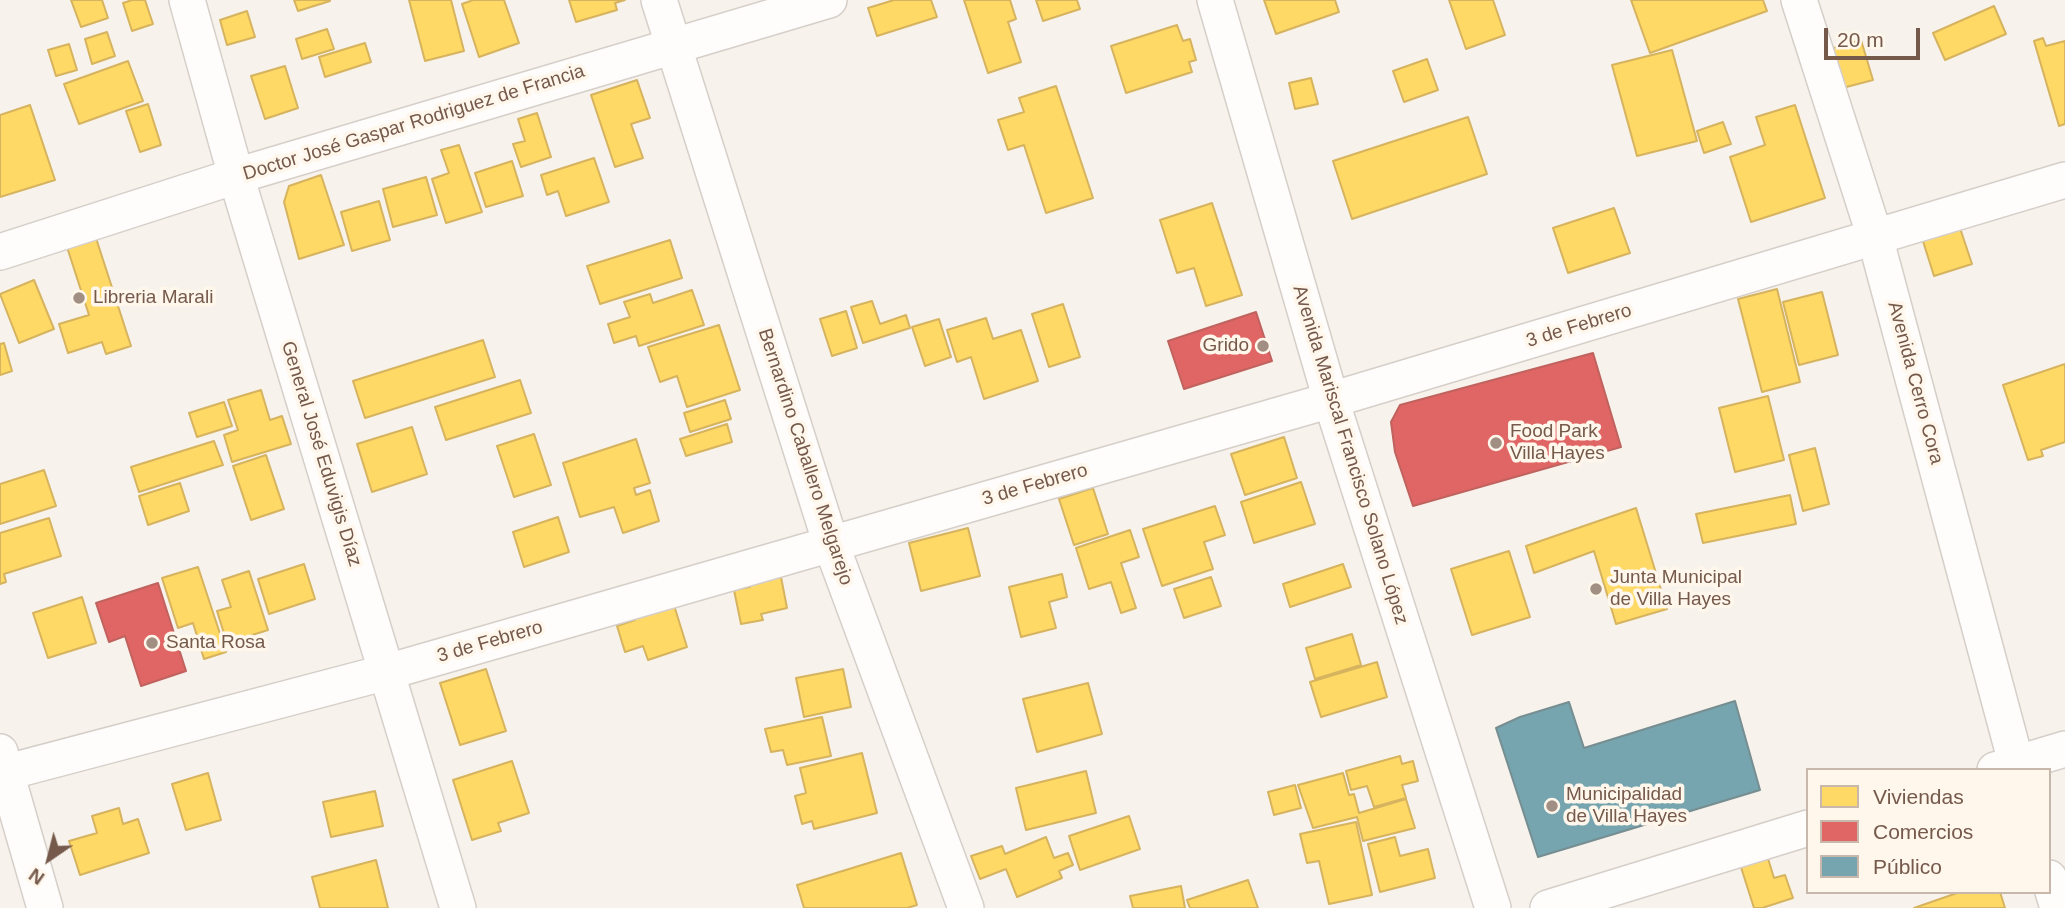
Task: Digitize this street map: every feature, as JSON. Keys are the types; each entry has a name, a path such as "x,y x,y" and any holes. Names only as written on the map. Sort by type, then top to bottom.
{"street":[{"name":"General José Eduvigis Díaz","path":"187,0 236,176 458,908"},
{"name":"Bernardino Caballero Melgarejo","path":"659,0 831,544 966,908"},
{"name":"Doctor José Gaspar Rodriguez de Francia","path":"0,252 236,176 829,0"},
{"name":"Avenida Mariscal Francisco Solano López","path":"1215,0 1331,400 1493,908"},
{"name":"Avenida Cerro Cora","path":"1799,0 1875,237 2010,768"},
{"name":"3 de Febrero","path":"2,766 387,672 1331,400 2065,180"},
{"path":"2010,768 2065,749"},
{"path":"2,766 45,908"},
{"path":"1548,908 1806,829"},
{"path":"2051,885 2058,908"}],"building: Viviendas":[{"path":"71,0 102,0 108,18 81,27"},
{"path":"145,0 153,24 132,31 123,3"},
{"path":"294,0 330,0 330,1 298,11"},
{"path":"409,0 451,0 464,51 425,61"},
{"path":"473,0 504,0 519,43 479,57 462,4"},
{"path":"569,0 625,0 615,3 617,10 576,22"},
{"path":"894,0 931,0 937,17 877,36 868,8"},
{"path":"964,0 1010,0 1016,19 1008,22 1021,62 988,73"},
{"path":"1036,0 1077,0 1080,9 1043,21"},
{"path":"1264,0 1335,0 1339,12 1276,34"},
{"path":"1449,0 1493,0 1505,35 1466,49"},
{"path":"1631,0 1763,0 1767,11 1650,53"},
{"path":"1994,6 2006,34 1945,60 1933,33"},
{"path":"247,11 255,37 227,45 220,20"},
{"path":"1177,25 1183,41 1190,39 1196,60 1189,62 1192,72 1126,93 1111,46"},
{"path":"327,29 334,49 302,59 296,39"},
{"path":"107,32 115,56 92,64 85,39"},
{"path":"2043,38 2046,46 2065,41 2065,124 2059,126 2034,41"},
{"path":"1861,40 1873,80 1835,90 1824,51"},
{"path":"365,43 371,62 325,77 319,57"},
{"path":"69,44 77,70 56,76 48,50"},
{"path":"1672,50 1697,141 1637,156 1612,65"},
{"path":"1427,59 1438,90 1404,102 1393,71"},
{"path":"128,61 143,101 79,124 64,84"},
{"path":"285,66 298,108 265,119 251,76"},
{"path":"1311,78 1318,104 1295,109 1289,83"},
{"path":"637,80 650,118 631,124 643,158 615,167 591,95"},
{"path":"1056,86 1093,198 1046,213 1024,145 1008,150 998,120 1024,112 1019,98"},
{"path":"148,104 161,145 140,152 126,111"},
{"path":"30,105 55,180 0,197 0,115"},
{"path":"1795,105 1825,198 1751,222 1730,157 1765,145 1756,117"},
{"path":"537,113 551,157 521,167 513,144 525,141 518,119"},
{"path":"1468,117 1487,174 1352,219 1333,161"},
{"path":"1723,122 1731,144 1704,153 1697,131"},
{"path":"459,145 482,212 446,223 432,179 449,173 441,150"},
{"path":"594,158 609,202 566,216 558,191 547,195 541,175"},
{"path":"512,161 523,196 486,207 475,173"},
{"path":"321,175 344,245 299,259 284,202 289,186"},
{"path":"426,177 437,215 393,227 383,189"},
{"path":"379,201 390,240 352,251 341,212"},
{"path":"1212,203 1242,295 1206,306 1194,268 1177,273 1160,220"},
{"path":"1614,208 1630,253 1568,273 1553,228"},
{"path":"1959,225 1972,264 1934,276 1922,238"},
{"path":"95,235 131,346 106,354 102,342 68,353 59,324 89,315 66,244"},
{"path":"670,240 682,278 600,304 587,266"},
{"path":"34,280 54,329 19,343 0,294"},
{"path":"1777,289 1800,382 1762,392 1738,299"},
{"path":"692,290 704,325 639,346 636,336 614,343 608,324 630,317 624,302 650,294 653,303"},
{"path":"1822,292 1838,355 1799,365 1783,302"},
{"path":"872,301 880,324 906,315 910,328 863,343 851,307"},
{"path":"1063,304 1080,357 1049,367 1032,314"},
{"path":"846,311 857,348 832,356 820,319"},
{"path":"986,318 993,339 1021,330 1038,381 984,399 971,357 957,362 947,330"},
{"path":"939,319 951,357 925,366 912,327"},
{"path":"719,325 740,390 687,407 677,376 660,382 648,347"},
{"path":"483,340 495,377 365,418 353,381"},
{"path":"4,343 12,371 0,375 0,344"},
{"path":"2065,364 2065,442 2041,450 2043,456 2028,460 2003,385"},
{"path":"520,380 531,413 446,440 435,407"},
{"path":"261,390 270,420 282,416 291,444 232,462 224,435 238,430 228,400"},
{"path":"1768,396 1784,460 1735,472 1719,408"},
{"path":"725,400 731,419 690,432 684,413"},
{"path":"224,402 232,426 197,437 189,413"},
{"path":"727,424 732,442 686,456 680,439"},
{"path":"412,427 427,474 372,492 357,444"},
{"path":"534,434 551,485 514,497 497,446"},
{"path":"1284,437 1297,478 1245,495 1231,454"},
{"path":"636,439 650,483 634,488 636,495 650,490 659,521 623,533 614,507 580,517 563,463"},
{"path":"214,441 223,465 139,492 131,467"},
{"path":"1815,448 1829,504 1803,511 1789,455"},
{"path":"266,455 284,509 251,520 233,466"},
{"path":"44,470 56,506 0,524 0,484"},
{"path":"1301,482 1315,524 1254,543 1241,502"},
{"path":"180,483 189,511 148,525 139,496"},
{"path":"1093,488 1108,534 1074,545 1059,499"},
{"path":"1790,495 1796,524 1703,543 1696,514"},
{"path":"1215,506 1225,535 1204,542 1213,569 1162,586 1143,529"},
{"path":"1636,508 1667,609 1616,624 1594,551 1534,573 1526,546"},
{"path":"558,517 569,552 524,567 513,532"},
{"path":"49,518 61,556 4,574 6,582 0,584 0,533"},
{"path":"968,528 980,576 921,591 909,543"},
{"path":"1130,530 1139,557 1121,563 1136,608 1121,613 1111,582 1089,589 1076,548"},
{"path":"1509,551 1530,617 1472,635 1451,569"},
{"path":"304,564 315,599 269,614 258,579"},
{"path":"1343,564 1351,587 1290,607 1283,584"},
{"path":"198,567 226,652 204,659 193,623 178,628 162,578"},
{"path":"249,571 268,630 227,643 217,611 231,607 222,580"},
{"path":"1062,574 1067,597 1049,602 1056,628 1021,637 1009,587"},
{"path":"781,577 787,608 761,614 763,620 741,624 734,590 750,587 750,583"},
{"path":"1211,577 1221,606 1184,618 1174,589"},
{"path":"82,597 96,643 48,658 33,613"},
{"path":"673,602 687,647 648,660 643,646 625,652 617,626 635,620 633,615"},
{"path":"1352,634 1361,665 1315,679 1306,648"},
{"path":"1377,662 1387,697 1321,717 1310,682"},
{"path":"486,669 506,731 460,745 440,683"},
{"path":"843,669 851,707 804,717 796,678"},
{"path":"1088,683 1102,734 1037,752 1023,699"},
{"path":"822,717 831,756 787,765 783,750 771,752 765,729"},
{"path":"862,753 877,813 814,829 812,821 802,824 795,796 806,793 800,768"},
{"path":"1400,756 1402,764 1413,761 1418,781 1402,785 1406,798 1374,807 1367,786 1351,790 1346,771"},
{"path":"512,761 529,813 498,823 501,831 472,840 453,780"},
{"path":"1086,771 1096,813 1026,830 1016,788"},
{"path":"208,773 221,820 186,830 172,784"},
{"path":"1343,773 1349,795 1354,794 1359,813 1406,799 1415,828 1363,841 1357,817 1313,828 1298,785"},
{"path":"1295,785 1301,808 1274,815 1268,792"},
{"path":"375,791 383,826 331,837 323,802"},
{"path":"119,808 123,824 138,819 149,853 80,875 69,841 97,833 92,816"},
{"path":"1129,816 1140,849 1080,870 1069,836"},
{"path":"1356,822 1372,895 1329,904 1319,861 1307,863 1300,834"},
{"path":"1046,837 1054,858 1068,853 1073,865 1059,871 1062,878 1017,897 1006,869 980,879 971,856 1002,846 1005,854"},
{"path":"1395,837 1400,856 1428,849 1435,878 1380,892 1368,844"},
{"path":"1766,852 1774,878 1785,875 1793,898 1754,908 1739,861"},
{"path":"901,853 917,905 907,908 804,908 797,885"},
{"path":"376,860 388,908 320,908 312,877"},
{"path":"1248,880 1258,908 1190,908 1187,900"},
{"path":"1181,886 1185,908 1133,908 1130,896"},
{"path":"1954,894 2001,894 2005,908 1914,908"}],"building: Comercios":[{"path":"1256,312 1272,361 1184,389 1168,341"},
{"path":"1593,353 1621,447 1413,506 1395,452 1391,422 1400,405"},
{"path":"158,583 186,671 141,686 125,636 109,642 96,603"}],"building: Público":[{"path":"1735,701 1760,790 1538,857 1496,728 1520,717 1569,702 1584,748"}],"place":[{"name":"Libreria Marali","path":"79,298"},
{"name":"Grido","path":"1263,346"},
{"name":"Food Park Villa Hayes","path":"1496,443"},
{"name":"Junta Municipal de Villa Hayes","path":"1596,589"},
{"name":"Santa Rosa","path":"152,643"},
{"name":"Municipalidad de Villa Hayes","path":"1552,806"}]}
